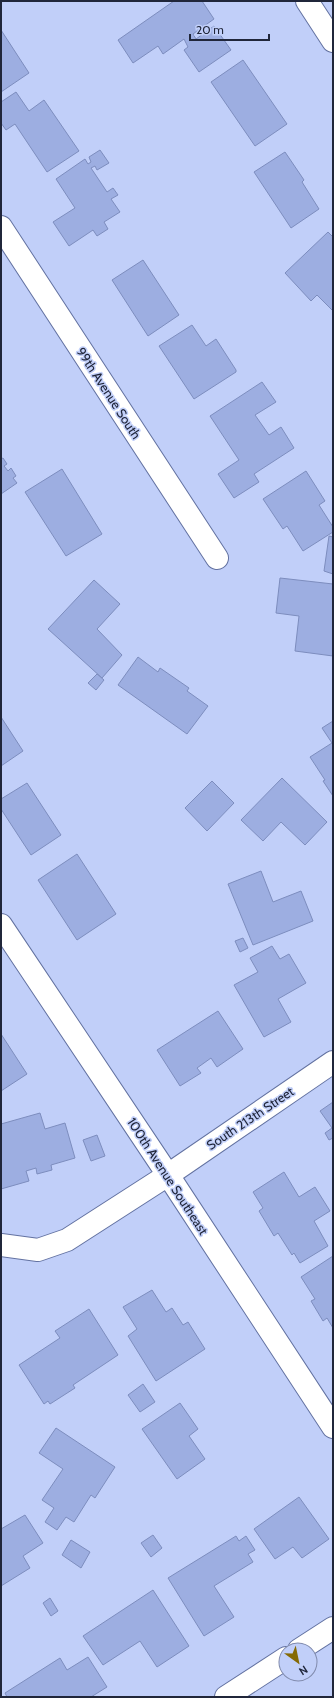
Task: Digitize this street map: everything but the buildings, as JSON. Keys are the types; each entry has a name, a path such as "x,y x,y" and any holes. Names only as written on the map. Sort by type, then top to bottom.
{"street":[{"path":"307,1 333,41"},
{"name":"99th Avenue South","path":"1,227 217,558"},
{"name":"100th Avenue Southeast","path":"1,925 168,1175 333,1427"},
{"name":"South 213th Street","path":"1,1246 38,1250 66,1240 168,1175 333,1062"},
{"path":"311,1642 333,1628"},
{"path":"226,1697 278,1663"}]}
